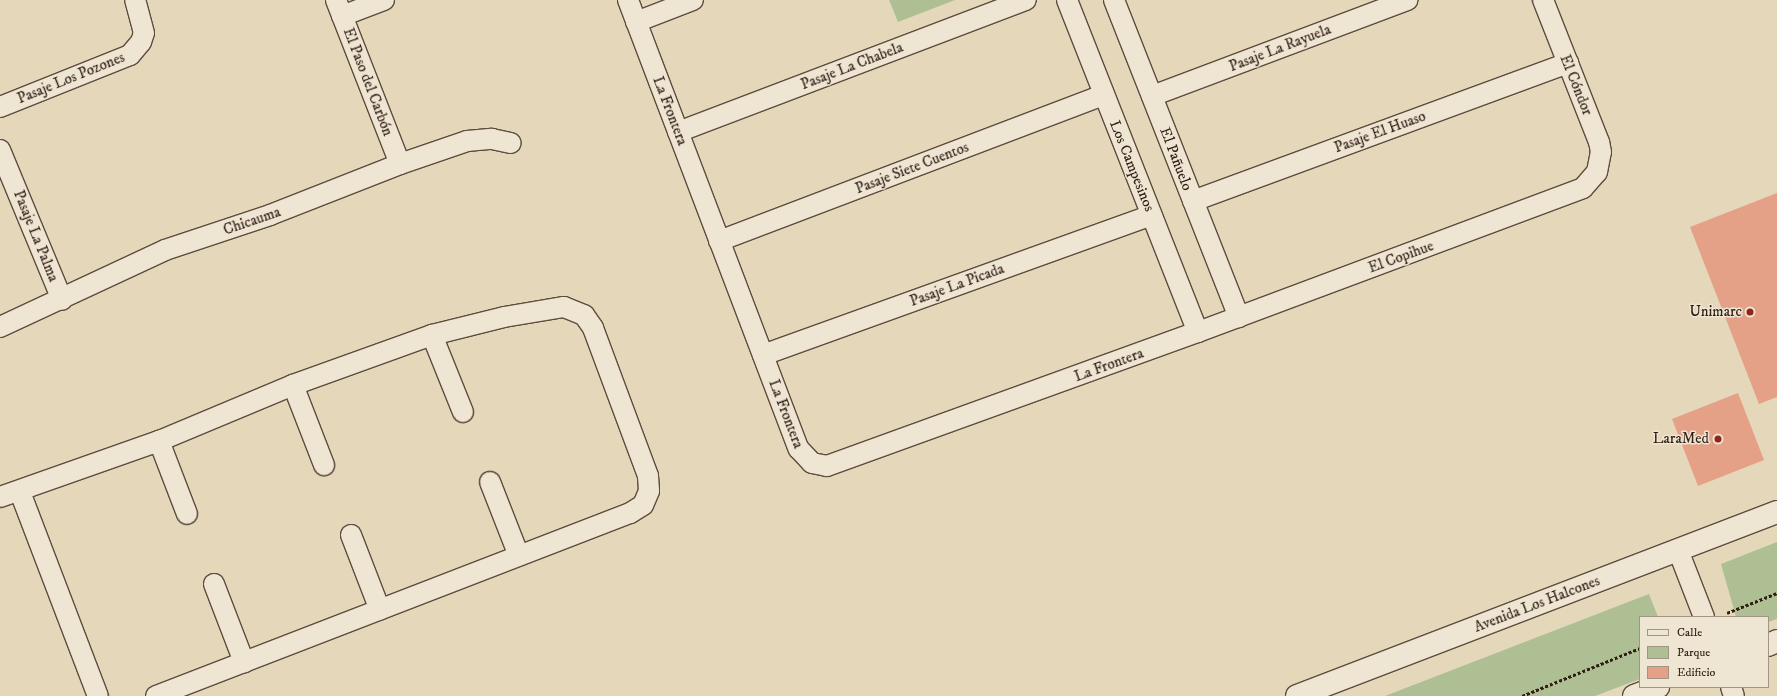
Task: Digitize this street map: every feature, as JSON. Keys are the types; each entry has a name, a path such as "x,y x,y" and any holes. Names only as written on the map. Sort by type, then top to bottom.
{"street":[{"name":"Pasaje Los Pozones","path":"0,107 130,54 141,42 144,33 135,0"},
{"path":"339,8 384,0"},
{"name":"La Frontera","path":"628,0 802,455 812,463 827,466 1198,332"},
{"path":"636,22 693,0"},
{"name":"Pasaje La Chabela","path":"678,132 1026,0"},
{"name":"Los Campesinos","path":"1067,0 1198,332"},
{"name":"El Pañuelo","path":"1114,0 1239,317"},
{"name":"Pasaje La Rayuela","path":"1152,96 1408,0"},
{"name":"El Cóndor","path":"1543,0 1599,142 1601,152 1597,172"},
{"name":"El Paso del Carbón","path":"339,8 400,164"},
{"name":"Pasaje El Huaso","path":"1193,201 1568,63"},
{"name":"Pasaje Siete Cuentos","path":"719,241 1104,96"},
{"name":"Chicauma","path":"0,327 62,300 165,250 270,216 400,164 467,141 492,139 511,143"},
{"name":"Pasaje La Palma","path":"0,150 62,300"},
{"name":"El Copihue","path":"1198,332 1574,193 1591,181 1597,172"},
{"name":"Pasaje La Picada","path":"763,355 1152,215"},
{"path":"0,497 20,492 159,441 293,385 432,335 504,317 564,307 584,315 593,328 648,476 649,491 643,504 630,513 156,696"},
{"path":"432,335 463,412"},
{"path":"293,385 324,465"},
{"path":"159,441 187,514"},
{"path":"490,482 519,556"},
{"path":"20,492 98,696"},
{"name":"Avenida Los Halcones","path":"1297,696 1777,512"},
{"path":"351,535 380,610"},
{"path":"1678,550 1704,616"},
{"path":"214,584 244,662"},
{"path":"1634,696 1655,688"}],"path":[{"path":"1724,614 1777,593"},
{"path":"1522,696 1639,648"}],"green space":[{"path":"889,0 955,0 898,22"},
{"path":"1777,542 1777,619 1769,622 1769,616 1736,616 1721,564"},
{"path":"1649,594 1658,616 1639,616 1639,679 1595,696 1385,696"}],"building":[{"name":"Unimarc","path":"1777,193 1777,397 1759,404 1690,227"},
{"name":"LaraMed","path":"1738,393 1764,460 1698,486 1672,419"}],"place":[{"name":"Unimarc","path":"1750,312"},
{"name":"LaraMed","path":"1718,439"}]}
